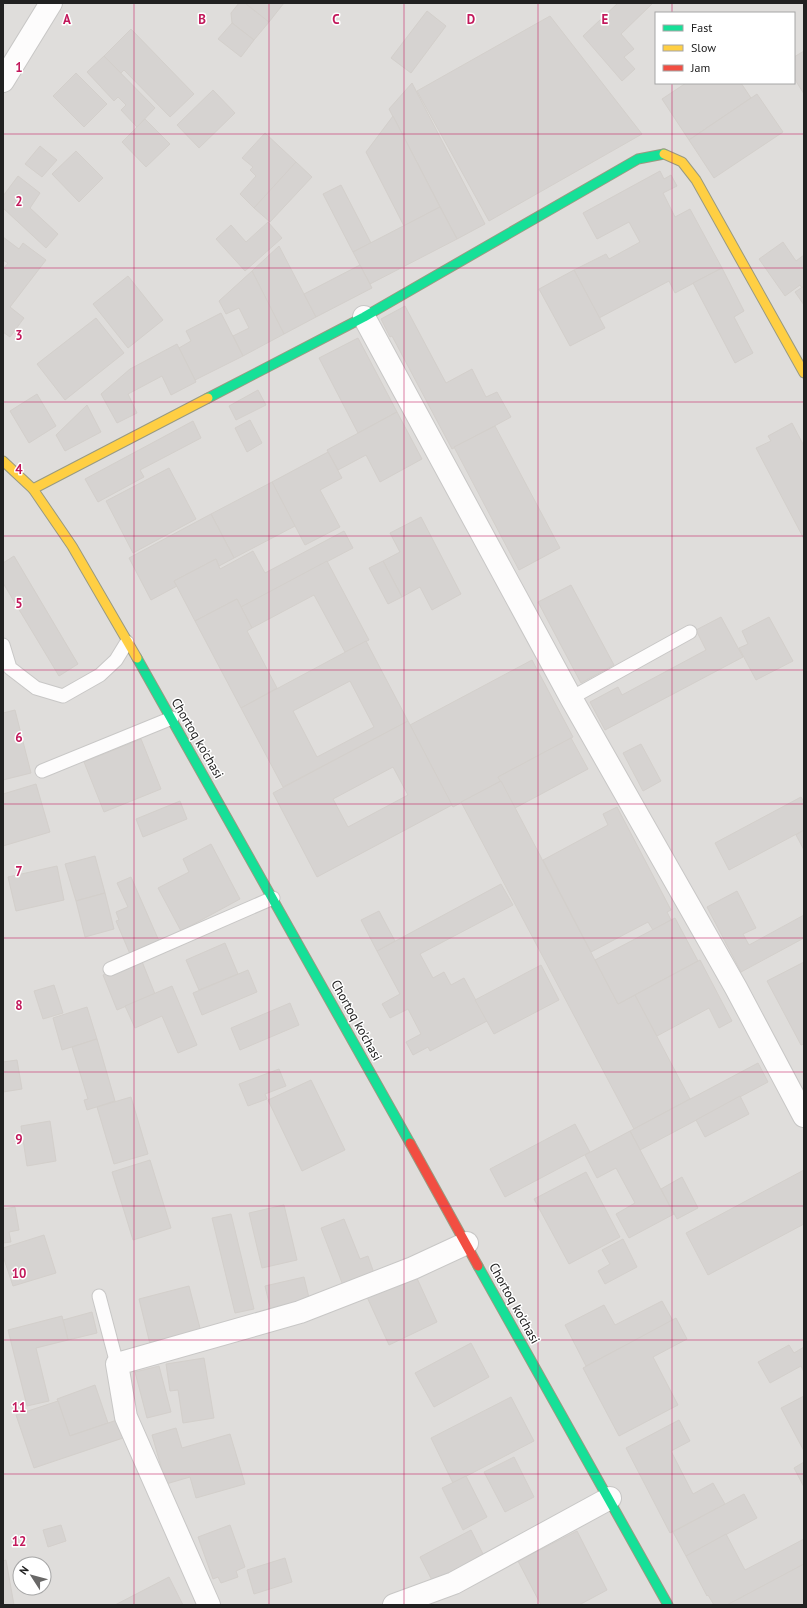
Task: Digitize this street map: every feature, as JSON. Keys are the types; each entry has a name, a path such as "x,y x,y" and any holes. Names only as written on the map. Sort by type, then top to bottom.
{"street":[{"path":"3,81 51,3"},
{"path":"33,489 364,318 638,158 662,153 682,162 696,180 804,373"},
{"path":"364,318 571,698 736,988 804,1116"},
{"name":"Chortoq ko'chasi","path":"3,461 33,489 72,546 172,718 610,1498 668,1605"},
{"path":"209,1605 126,1417 117,1364 300,1312 413,1268 467,1243"},
{"path":"394,1605 454,1583 610,1498"}],"lane":[{"path":"571,698 690,632"},
{"path":"3,645 10,668 36,688 63,696 100,675 116,660 127,642"},
{"path":"42,771 172,718"},
{"path":"110,969 273,898"},
{"path":"99,1296 117,1364"}],"shaded area":[{"path":"3,3 804,3 804,1605 3,1605"}],"building":[{"path":"239,3 245,3 269,22 254,40 232,23 231,13"},
{"path":"245,3 284,3 269,22"},
{"path":"618,3 653,3 621,34 634,49 624,57 635,69 622,81 583,36"},
{"path":"427,11 446,26 411,73 391,58"},
{"path":"550,16 642,134 489,221 417,91"},
{"path":"232,23 254,40 241,57 218,39"},
{"path":"131,29 194,94 170,117 124,70 121,73 104,56"},
{"path":"804,51 804,94 795,80 795,56"},
{"path":"104,56 155,108 137,127 121,110 126,105 118,97 114,101 87,72"},
{"path":"76,73 107,104 84,127 53,96"},
{"path":"412,83 485,224 457,239 389,109"},
{"path":"684,84 742,84 751,98 689,140 662,99"},
{"path":"213,90 235,113 199,148 177,125"},
{"path":"757,94 783,132 714,178 689,140"},
{"path":"393,116 440,207 404,226 366,152"},
{"path":"145,119 170,144 146,167 122,142"},
{"path":"265,133 296,162 254,208 240,194 256,176 250,170 253,167 242,158"},
{"path":"40,146 57,160 42,177 25,164"},
{"path":"76,151 103,178 79,202 52,174"},
{"path":"296,162 312,177 270,222 254,208"},
{"path":"660,171 664,179 671,175 677,186 663,193 675,217 690,209 722,268 675,293 669,281 599,318 574,270 606,254 609,259 640,242 629,222 597,239 583,213"},
{"path":"18,176 40,193 30,208 58,234 46,248 3,208 3,196"},
{"path":"341,185 371,243 353,252 323,194"},
{"path":"440,207 457,239 370,284 353,252"},
{"path":"268,222 282,238 245,271 216,239 231,225 246,242"},
{"path":"3,237 19,249 23,243 46,260 10,307 24,318 10,337 3,332 3,269 8,263 3,260"},
{"path":"783,242 796,261 804,255 804,286 802,288 800,285 785,296 759,259"},
{"path":"279,246 316,317 284,334 252,271"},
{"path":"360,265 372,288 316,317 304,294"},
{"path":"722,268 744,311 734,317 753,353 735,363 693,283"},
{"path":"574,270 605,328 570,346 539,289"},
{"path":"252,271 284,334 243,356 233,336 249,328 239,308 226,314 219,301"},
{"path":"128,276 163,320 128,348 93,304"},
{"path":"804,286 804,305 795,292"},
{"path":"405,306 446,383 472,369 486,397 497,392 511,417 452,449 392,336 390,337 381,319"},
{"path":"221,313 243,356 195,380 179,348 191,341 186,331"},
{"path":"96,318 124,353 65,400 37,364"},
{"path":"358,338 397,412 358,433 319,358"},
{"path":"177,344 196,382 171,395 162,376 128,394 137,413 117,423 101,394 130,369"},
{"path":"258,390 266,405 236,420 229,406"},
{"path":"37,394 56,426 29,443 10,411"},
{"path":"87,405 101,432 65,451 56,435"},
{"path":"397,412 422,459 380,482 366,455 338,470 327,450"},
{"path":"250,420 262,443 247,452 235,428"},
{"path":"193,421 201,438 140,470 144,477 98,502 85,479"},
{"path":"792,423 804,446 804,539 756,448 771,441 768,436"},
{"path":"495,426 560,548 519,570 454,447"},
{"path":"328,452 342,478 320,490 340,527 305,545 272,482"},
{"path":"169,468 196,519 133,553 106,501"},
{"path":"272,482 295,526 234,558 211,514"},
{"path":"211,514 234,558 219,566 216,559 174,581 177,586 151,600 129,558"},
{"path":"421,517 461,594 432,610 420,587 402,597 383,561 400,552 390,533"},
{"path":"344,531 353,548 241,607 237,599 195,621 174,581 216,559 220,569 253,551 265,573"},
{"path":"14,556 78,664 59,676 3,583 3,563"},
{"path":"327,561 369,640 345,652 314,595 252,628 241,607"},
{"path":"383,561 402,597 388,604 369,568"},
{"path":"571,585 614,665 581,683 538,602"},
{"path":"237,599 252,628 247,631 277,688 241,708 195,621"},
{"path":"721,617 743,657 605,730 590,702 618,687 622,695 706,650 696,630"},
{"path":"769,617 793,661 756,680 739,648 748,644 742,631"},
{"path":"366,641 408,721 283,787 241,708","holes":["350,681 374,727 317,757 293,711"]},
{"path":"532,660 573,737 498,777 501,781 453,807 410,725"},
{"path":"15,710 31,773 3,780 3,713"},
{"path":"408,721 452,805 317,877 273,793","holes":["393,767 408,795 348,827 333,799"]},
{"path":"571,738 588,769 515,808 498,777"},
{"path":"141,739 161,789 104,812 84,762"},
{"path":"641,744 661,781 643,791 623,753"},
{"path":"501,781 618,1004 635,995 690,1099 634,1129 461,802"},
{"path":"36,784 50,832 3,846 3,794"},
{"path":"801,797 804,802 804,830 729,870 715,843"},
{"path":"180,801 187,819 143,837 136,819"},
{"path":"617,807 671,910 667,912 671,920 653,930 648,922 591,952 543,860 608,825 603,814"},
{"path":"804,830 804,850 796,835"},
{"path":"211,844 240,899 181,931 158,888 189,872 183,859"},
{"path":"95,856 105,893 76,901 65,864"},
{"path":"57,866 64,900 16,911 8,877"},
{"path":"131,877 159,941 130,954 116,921 119,920 116,912 128,907 117,883"},
{"path":"501,884 513,905 420,954 433,978 444,972 451,985 464,978 487,1021 430,1051 428,1047 413,1055 406,1042 421,1034 408,1009 390,1018 382,1004 400,994 377,951"},
{"path":"737,891 756,928 743,934 749,945 804,915 804,938 741,972 707,907"},
{"path":"105,893 114,929 85,937 76,901"},
{"path":"379,911 395,941 377,951 361,920"},
{"path":"675,918 698,961 618,1004 595,960"},
{"path":"225,943 238,974 199,990 186,960"},
{"path":"141,959 155,994 117,1010 103,975"},
{"path":"700,960 732,1021 719,1028 709,1008 657,1036 635,995"},
{"path":"804,962 804,1044 801,1045 767,981"},
{"path":"541,965 559,1000 494,1034 475,1000"},
{"path":"248,970 257,992 202,1015 193,993"},
{"path":"54,985 63,1013 43,1019 34,991"},
{"path":"172,986 197,1045 178,1053 162,1016 135,1028 125,1006"},
{"path":"290,1003 299,1025 240,1050 231,1028"},
{"path":"87,1007 97,1039 62,1050 53,1018"},
{"path":"97,1039 115,1101 87,1110 84,1100 88,1099 72,1047"},
{"path":"17,1060 22,1089 3,1092 3,1062"},
{"path":"758,1063 768,1082 640,1150 630,1131"},
{"path":"279,1069 286,1086 265,1094 267,1099 248,1106 239,1084"},
{"path":"311,1080 345,1150 302,1171 268,1100"},
{"path":"740,1096 749,1114 705,1137 696,1120"},
{"path":"131,1097 148,1154 114,1164 97,1107"},
{"path":"50,1121 56,1161 27,1166 21,1126"},
{"path":"575,1124 590,1152 505,1197 490,1169"},
{"path":"630,1131 674,1214 629,1238 616,1214 635,1203 616,1168 597,1178 585,1155"},
{"path":"150,1160 171,1228 133,1240 112,1172"},
{"path":"804,1170 804,1224 708,1275 686,1233"},
{"path":"586,1172 620,1237 569,1264 534,1199"},
{"path":"682,1177 698,1208 677,1219 661,1189"},
{"path":"284,1205 297,1260 262,1268 249,1213"},
{"path":"15,1207 19,1230 9,1232 11,1242 3,1243 3,1209"},
{"path":"231,1214 254,1309 235,1313 212,1218"},
{"path":"344,1219 360,1259 368,1256 375,1276 344,1288 321,1228"},
{"path":"44,1235 56,1273 13,1286 3,1256 3,1248"},
{"path":"623,1239 637,1267 605,1284 598,1271 610,1264 602,1250"},
{"path":"415,1274 437,1322 389,1345 367,1297"},
{"path":"304,1277 310,1302 271,1311 265,1286"},
{"path":"189,1286 201,1332 150,1344 139,1299"},
{"path":"662,1301 673,1321 586,1366 565,1325 604,1305 615,1325"},
{"path":"92,1312 97,1333 68,1340 63,1320"},
{"path":"62,1316 68,1340 36,1348 49,1401 27,1406 8,1330"},
{"path":"676,1318 687,1339 653,1357 678,1405 619,1436 583,1368"},
{"path":"471,1343 489,1377 434,1407 415,1373"},
{"path":"789,1345 794,1353 804,1347 804,1372 801,1366 770,1383 758,1362"},
{"path":"204,1358 214,1418 183,1423 178,1390 170,1391 166,1364"},
{"path":"159,1366 171,1412 147,1418 135,1372"},
{"path":"95,1385 108,1423 70,1436 57,1399"},
{"path":"804,1396 804,1451 781,1408"},
{"path":"511,1397 534,1441 453,1483 431,1438"},
{"path":"58,1401 70,1436 117,1420 123,1438 34,1468 16,1415"},
{"path":"679,1420 690,1441 671,1451 693,1494 713,1483 725,1504 670,1533 626,1448"},
{"path":"176,1428 182,1448 230,1434 245,1484 196,1498 190,1477 166,1484 152,1435"},
{"path":"514,1457 534,1497 505,1512 484,1472"},
{"path":"804,1462 804,1487 794,1468"},
{"path":"466,1476 487,1517 463,1530 442,1488"},
{"path":"744,1494 757,1518 686,1556 673,1532"},
{"path":"61,1525 66,1541 48,1547 43,1530"},
{"path":"230,1525 245,1567 236,1571 238,1577 221,1583 218,1577 213,1579 198,1537"},
{"path":"471,1530 485,1558 434,1584 420,1557"},
{"path":"577,1531 607,1590 579,1605 541,1605 518,1561"},
{"path":"726,1534 745,1570 804,1539 804,1564 727,1605 714,1605 708,1595 707,1596 686,1556"},
{"path":"285,1558 292,1582 254,1594 247,1570"},
{"path":"6,1560 14,1605 3,1605 3,1561"},
{"path":"804,1564 804,1605 727,1605"},
{"path":"169,1577 183,1605 115,1605"}],"traffic: fast":[{"path":"208,398 364,317 638,159 664,154"},
{"path":"137,658 410,1143"},
{"path":"478,1266 668,1605"}],"traffic: slow":[{"path":"664,154 682,162 696,180 804,373"},
{"path":"33,489 208,398"},
{"path":"3,461 33,489 72,546 137,658"}],"traffic: jam":[{"path":"410,1143 478,1266"}]}
